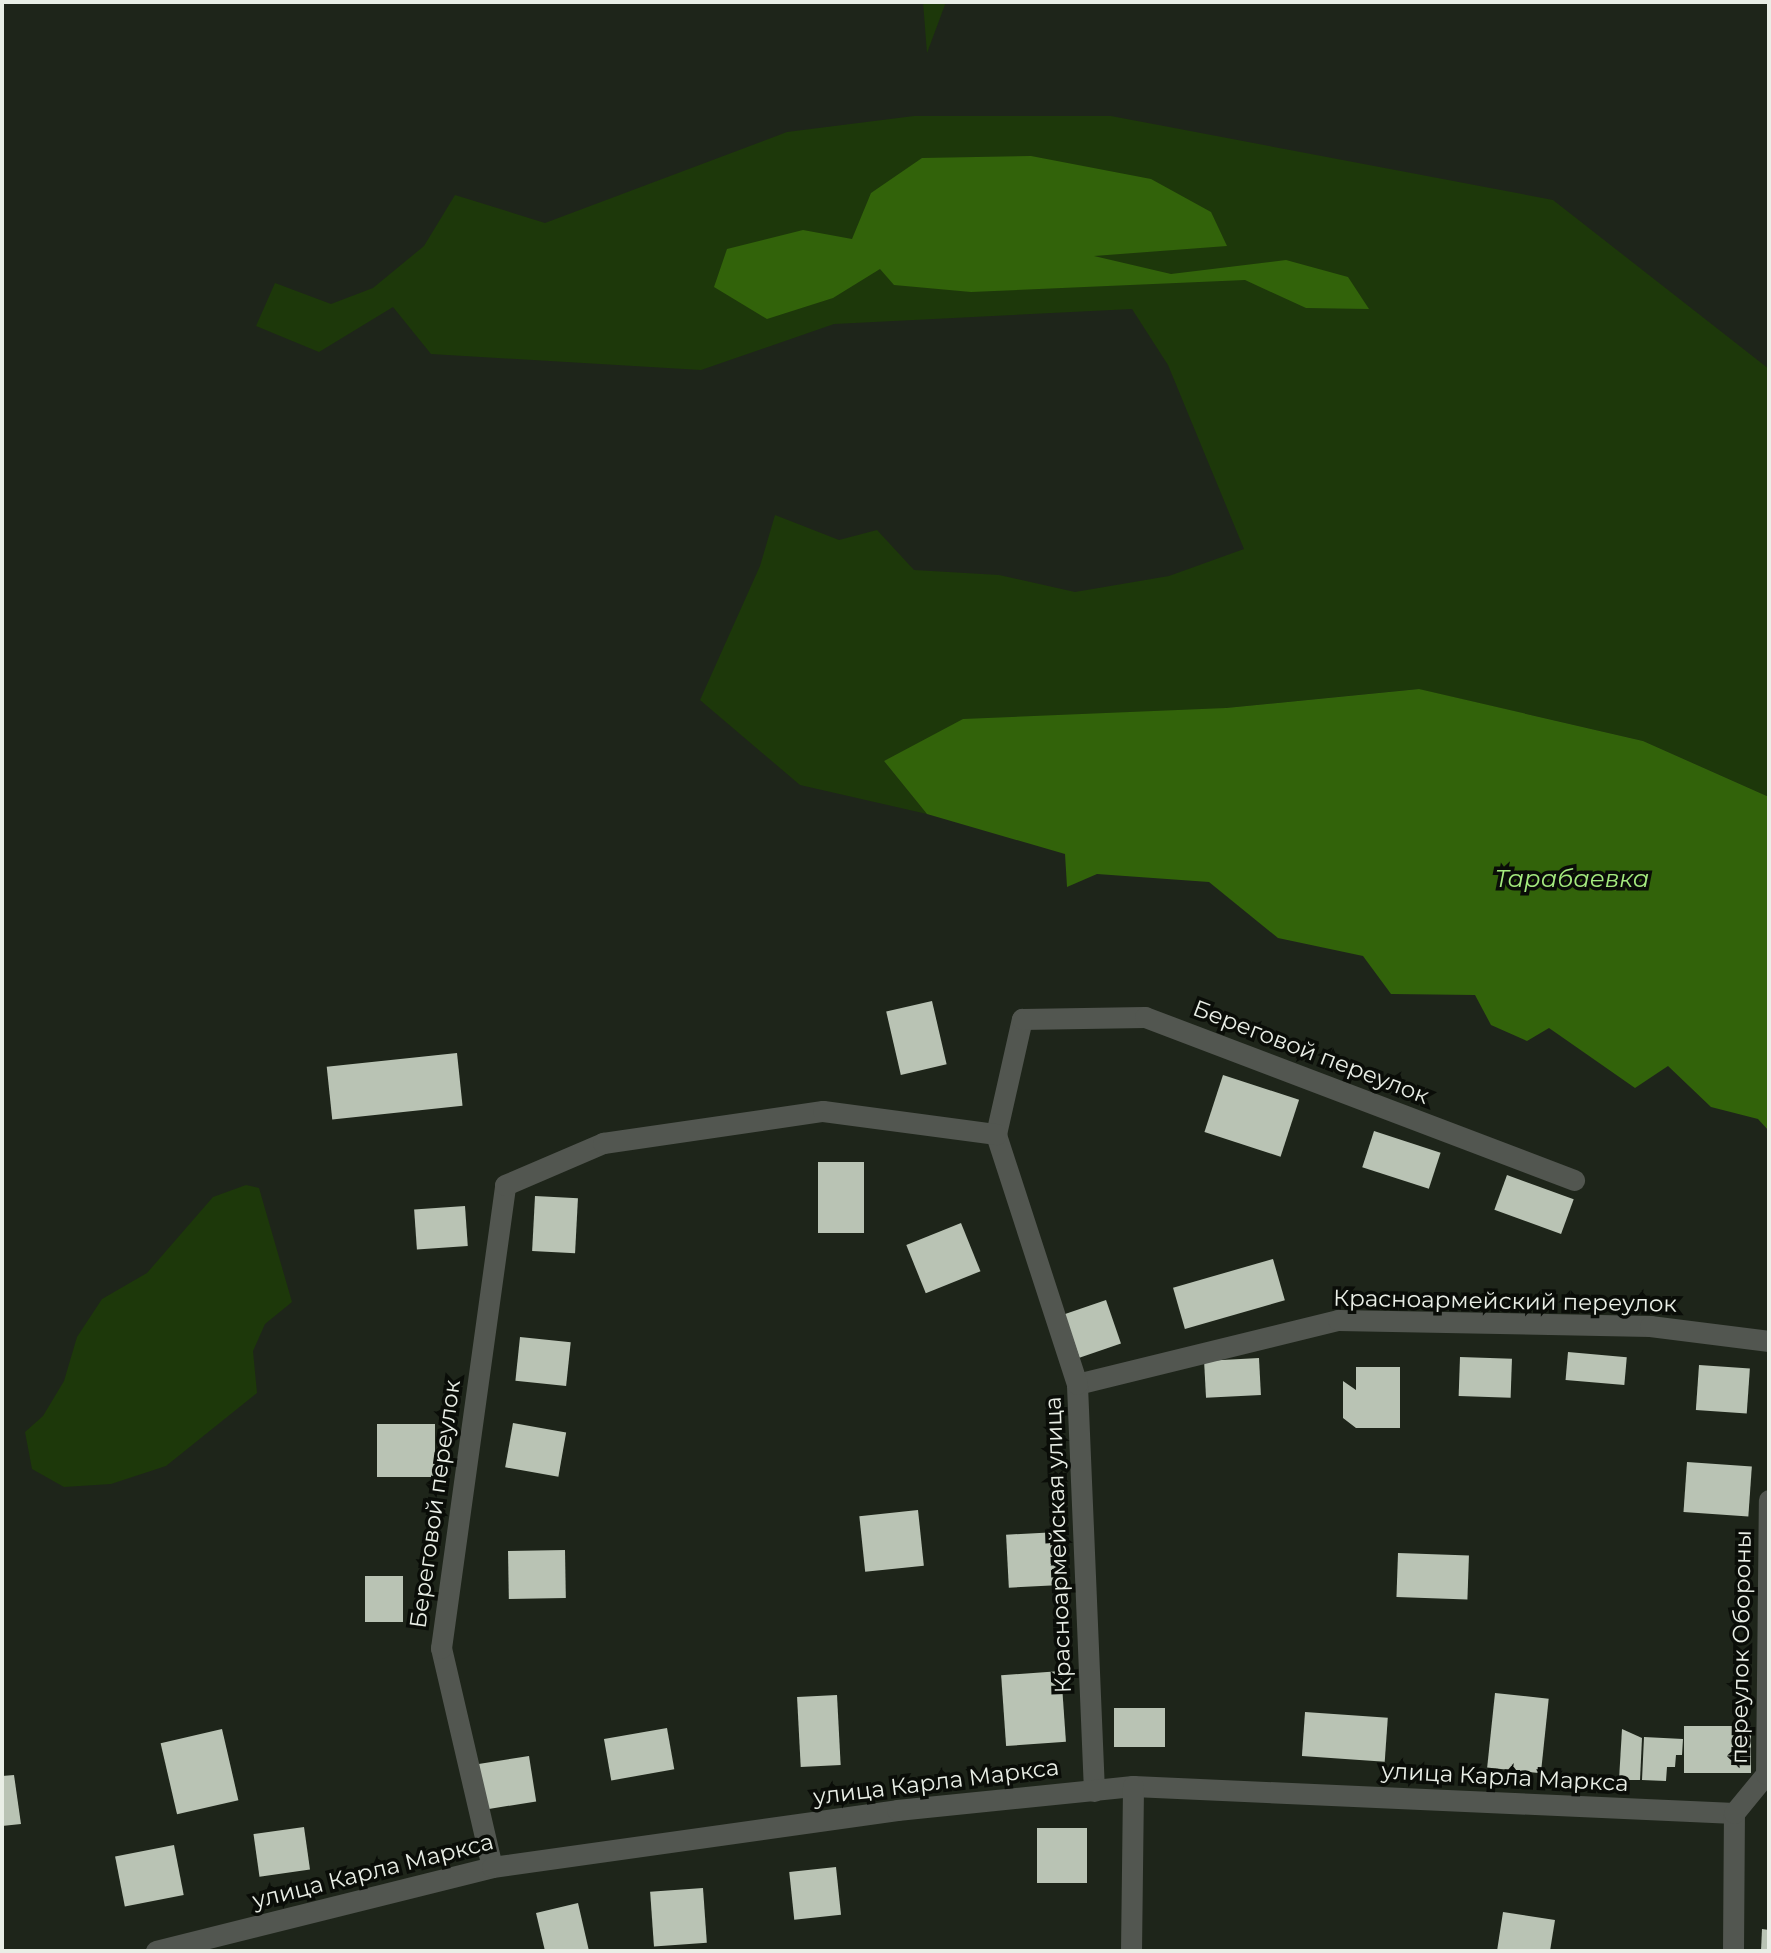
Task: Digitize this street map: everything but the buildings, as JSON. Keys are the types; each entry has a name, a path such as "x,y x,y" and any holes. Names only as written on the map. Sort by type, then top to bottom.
{"street":[{"name":"Береговой переулок","path":"492,1867 441,1648 505,1185 603,1143 823,1111 996,1134 1022,1019 1145,1017 1574,1180"},
{"name":"Красноармейская улица","path":"996,1134 1077,1384 1094,1791"},
{"name":"Красноармейский переулок","path":"1077,1384 1338,1320 1650,1326 1769,1342"},
{"name":"переулок Обороны","path":"1734,1813 1766,1774 1769,1500"},
{"name":"улица Карла Маркса","path":"156,1951 492,1867 897,1810 1133,1786 1734,1813"},
{"path":"1131,1951 1133,1786"},
{"path":"1733,1951 1734,1813"}],"shaded area":[{"path":"923,2 946,2 927,53"},
{"path":"914,116 1111,116 1553,200 1769,369 1769,797 1643,741 1418,689 1226,708 884,761 927,814 800,785 700,700 760,566 775,515 839,540 877,530 914,570 999,575 1075,592 1169,576 1244,549 1168,365 1132,309 834,324 701,370 431,354 393,307 319,352 256,326 275,283 331,304 373,288 424,246 455,195 545,223 787,132"},
{"path":"246,1185 259,1188 292,1302 265,1324 253,1351 257,1393 166,1466 111,1484 64,1487 32,1469 25,1432 43,1416 64,1381 77,1337 102,1299 147,1273 213,1197"}],"water":[{"path":"1031,156 1151,179 1211,212 1227,246 1094,256 1171,274 1286,260 1348,277 1369,309 1306,308 1245,280 971,292 894,285 880,269 833,298 767,319 714,287 727,249 803,230 852,239 871,193 922,158"},
{"name":"Тарабаевка","path":"1419,689 1643,741 1769,797 1769,1131 1758,1119 1711,1107 1668,1066 1635,1088 1549,1028 1527,1041 1491,1025 1475,995 1391,994 1363,956 1278,938 1209,882 1097,874 1067,887 1065,854 927,814 884,761 963,719 1226,708"}]}
